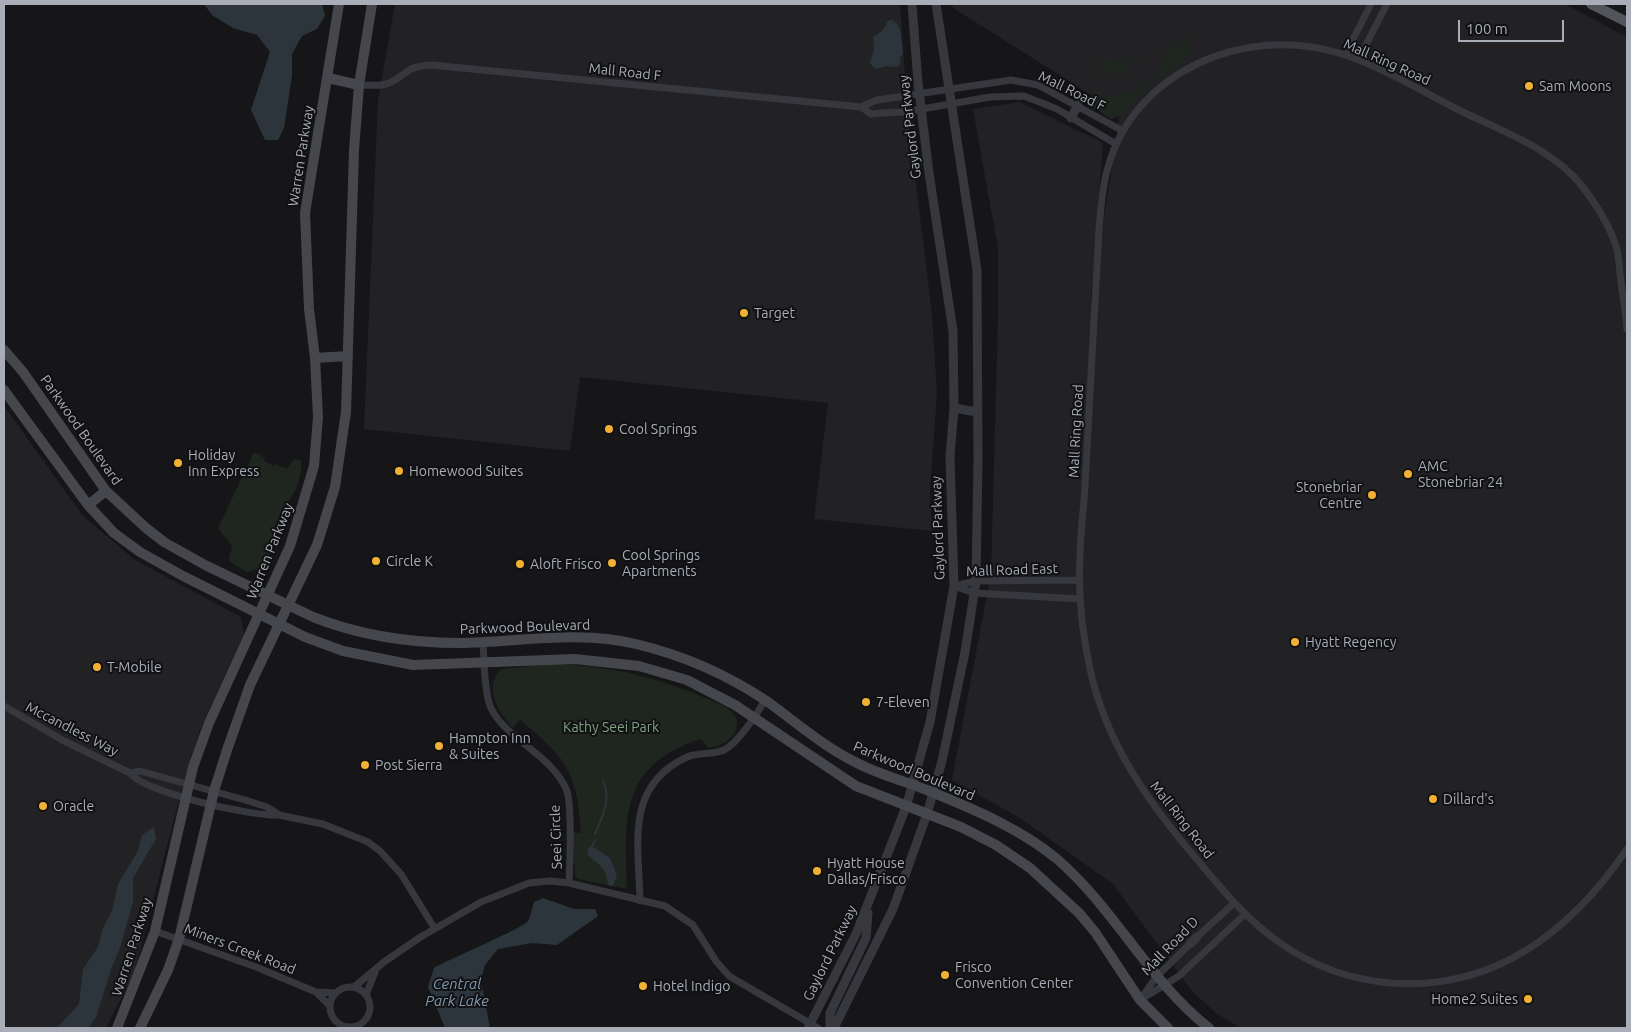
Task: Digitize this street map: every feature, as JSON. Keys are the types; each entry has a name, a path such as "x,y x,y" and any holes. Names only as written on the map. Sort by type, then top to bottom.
{"main road":[{"name":"Warren Parkway","path":"117,1028 154,931 188,785 209,724 298,526 314,466 318,417 315,358 309,309 305,213 339,4"},
{"path":"140,1028 168,970 180,939 214,791 250,685 317,545 335,487 346,412 352,173 359,85 372,4"},
{"path":"1591,4 1627,22"},
{"path":"328,78 359,85"},
{"name":"Parkwood Boulevard","path":"4,351 39,394 106,491 164,542 288,606 335,626 372,636 415,641 483,642 556,637 633,643 685,658 736,682 765,700 838,753 886,776 934,792 1013,830 1055,858 1100,903 1164,984 1209,1028"},
{"path":"315,358 348,356"},
{"path":"4,390 88,506 114,533 140,552 280,624 337,649 405,663 484,663 538,659 574,659 639,666 687,680 713,692 856,786 961,827 1011,854 1062,896 1095,932 1140,1000 1168,1028"},
{"path":"88,506 106,491"}],"street":[{"name":"Gaylord Parkway","path":"812,1027 868,905 906,807 930,722 954,586 950,457 954,408 954,331 921,109 912,4"},
{"path":"834,1028 892,909 934,792 965,652 976,581 977,270 936,4"},
{"path":"1345,55 1370,4"},
{"path":"1358,60 1387,4"},
{"name":"Mall Ring Road","path":"1626,853 1605,880 1579,908 1538,944 1507,962 1453,981 1408,984 1376,982 1321,965 1282,945 1233,904 1156,808 1120,752 1094,686 1084,640 1079,580 1101,212 1106,173 1116,144 1138,109 1157,90 1179,73 1216,54 1250,45 1275,44 1317,48 1345,55 1545,153 1568,171 1593,201 1608,226 1615,243 1627,329"},
{"name":"Mall Road F","path":"359,85 391,82 414,66 431,65 861,107 877,100 1011,80 1038,85 1123,131"},
{"name":"Mall Road F","path":"861,107 871,114 921,109 990,96 1024,96 1071,118 1116,144"},
{"path":"1071,118 1078,105"},
{"path":"954,408 977,412"},
{"name":"Mall Road East","path":"954,586 976,581 1079,580"},
{"name":"Mall Road East","path":"954,586 974,593 1080,599"},
{"name":"Seei Circle","path":"483,642 489,703 496,716 550,763 567,792 570,833 569,883"},
{"path":"640,901 636,852 639,817 645,795 667,769 688,756 725,750 754,718 765,700"},
{"name":"Mccandless Way","path":"4,706 64,741 130,773 136,781 185,798 265,816 279,815"},
{"name":"Mccandless Way","path":"130,773 140,771 214,791 267,808 279,815"},
{"path":"279,815 323,824 374,847 401,874 435,928"},
{"path":"375,971 366,995 369,1011 363,1021 353,1026 342,1025 337,1021 330,1006 335,993 341,989 354,987 384,962 435,928 496,894 513,888 529,883 550,881 569,883 665,906 693,925 716,961 729,976 812,1027"},
{"name":"Mall Road D","path":"1140,1000 1157,976 1233,904"},
{"path":"830,1028 830,1013 866,938 868,905"},
{"name":"Mall Road D","path":"1140,1000 1179,976 1244,915"},
{"name":"Miners Creek Road","path":"154,931 256,967 316,992 335,993"},
{"path":"354,987 366,995"},
{"name":"Miners Creek Road","path":"316,992 330,1006"}],"shaded area":[{"path":"395,4 900,4 908,119 932,314 937,393 930,490 932,531 814,519 828,403 580,377 570,451 364,429 378,100"},
{"path":"952,4 1565,4 1627,37 1627,1028 1241,1028 1217,1014 1192,991 1113,884 1020,818 952,780 991,573 998,249 973,109 1020,102 1103,143 1090,310 1120,113 953,8"},
{"path":"4,406 83,516 135,560 241,617 244,634 202,725 188,766 134,973 106,1028 4,1028"}],"green space":[{"path":"1182,37 1187,38 1189,55 1146,87 1121,116 1111,119 1089,105 1096,91 1101,90 1101,97 1124,95 1125,89 1131,94 1162,69 1166,49 1184,43"},
{"path":"1107,54 1108,61 1131,61 1132,55 1137,55 1141,63 1139,66 1135,62 1121,73 1123,78 1121,78 1120,73 1106,74 1106,79 1100,74 1103,58"},
{"path":"254,452 265,458 264,461 274,466 276,463 278,466 287,468 294,459 301,460 301,472 296,489 276,524 271,549 262,567 247,572 230,562 232,546 218,528"},
{"name":"Kathy Seei Park","path":"551,664 597,667 661,682 724,706 732,712 736,719 735,732 724,743 708,748 701,739 674,750 655,764 641,779 632,797 628,817 626,839 627,889 578,879 575,875 572,832 581,833 576,795 567,768 549,745 520,720 513,728 498,707 495,699 493,683 502,669"}],"water":[{"path":"204,4 322,4 325,16 317,29 302,36 292,54 292,76 284,128 278,140 265,140 251,110 270,52 257,35 233,28 212,15"},
{"path":"892,20 900,27 903,54 900,57 900,65 875,69 870,63 874,49 873,37 883,30 888,21"},
{"path":"154,827 156,839 133,878 133,902 121,945 96,1017 88,1028 57,1028 79,1004 83,969 98,947 103,928 112,911 118,884 138,851 142,835"},
{"path":"592,846 610,858 617,875 613,886 608,885 604,871 588,855 588,848"},
{"name":"Central Park Lake","path":"543,898 574,909 595,909 598,916 557,945 532,943 498,949 485,965 481,980 490,1028 445,1028 428,987 434,968 523,925 528,921 534,902"}],"waterway":[{"path":"595,834 603,815 606,801 607,794 603,781"},
{"path":"592,846 595,841"}],"place":[{"name":"Sam Moons","path":"1529,86"},
{"name":"Target","path":"744,313"},
{"name":"Cool Springs","path":"609,429"},
{"name":"Holiday Inn Express","path":"178,463"},
{"name":"Homewood Suites","path":"399,471"},
{"name":"AMC Stonebriar 24","path":"1408,474"},
{"name":"Stonebriar Centre","path":"1372,495"},
{"name":"Circle K","path":"376,561"},
{"name":"Cool Springs Apartments","path":"612,563"},
{"name":"Aloft Frisco","path":"520,564"},
{"name":"Hyatt Regency","path":"1295,642"},
{"name":"T-Mobile","path":"97,667"},
{"name":"7-Eleven","path":"866,702"},
{"name":"Hampton Inn & Suites","path":"439,746"},
{"name":"Post Sierra","path":"365,765"},
{"name":"Dillard's","path":"1433,799"},
{"name":"Oracle","path":"43,806"},
{"name":"Hyatt House Dallas/Frisco","path":"817,871"},
{"name":"Frisco Convention Center","path":"945,975"},
{"name":"Hotel Indigo","path":"643,986"},
{"name":"Home2 Suites","path":"1528,999"}]}
